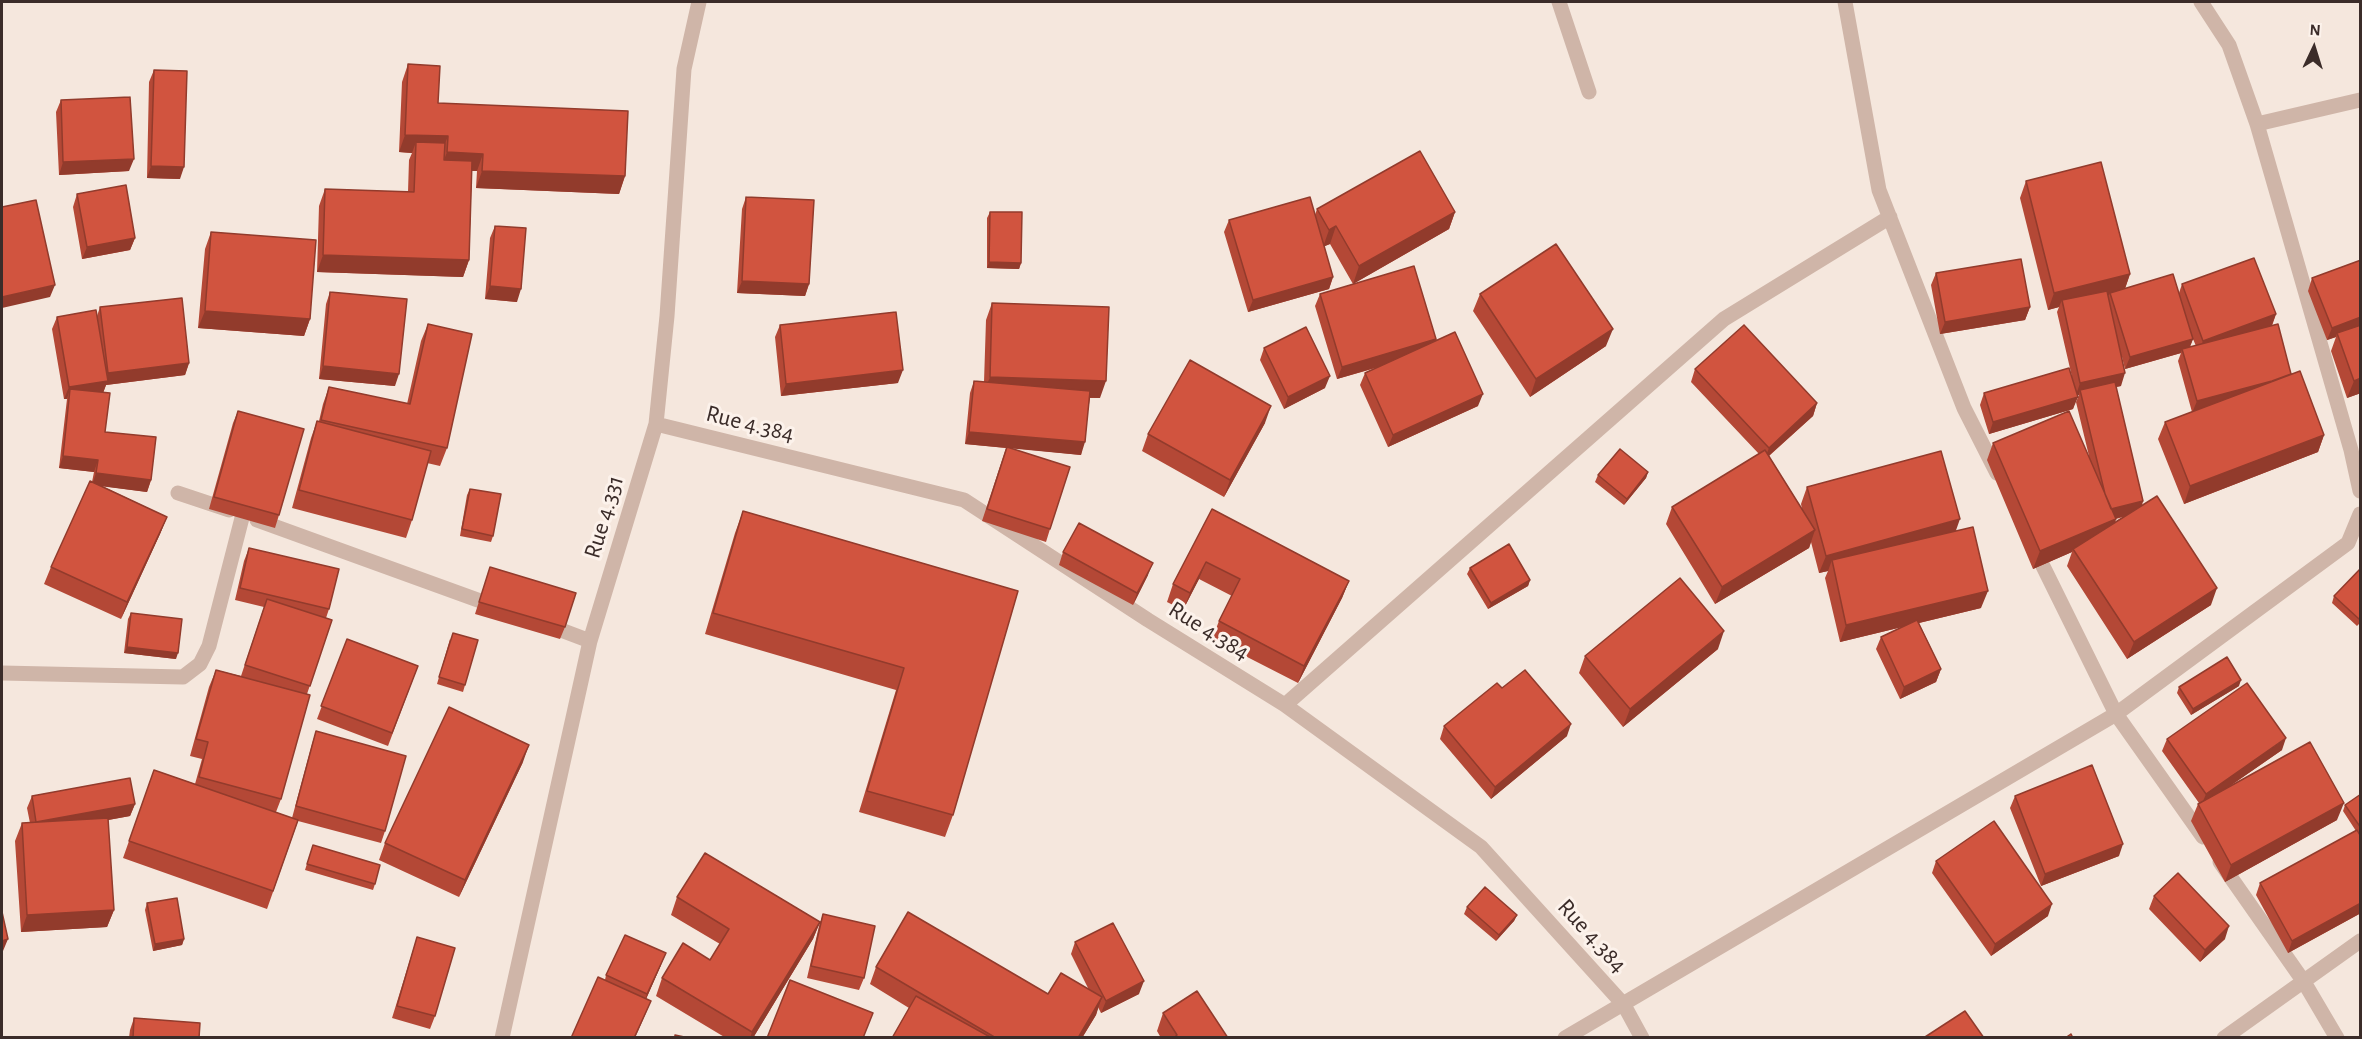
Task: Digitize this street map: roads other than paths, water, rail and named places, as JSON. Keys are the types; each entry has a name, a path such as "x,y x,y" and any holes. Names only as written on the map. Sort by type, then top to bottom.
{"street":[{"name":"Rue 4.331","path":"502,1038 590,641 656,423 667,316 684,69 699,2"},
{"path":"1559,2 1589,92"},
{"path":"1845,2 1879,190 1964,408 2001,482"},
{"path":"2201,2 2229,45 2257,124 2361,491"},
{"path":"2257,124 2361,100"},
{"path":"1285,705 1724,319 1890,217"},
{"name":"Rue 4.384","path":"656,423 964,500 1148,620 1285,705 1481,848 1624,1005 1642,1038"},
{"path":"178,493 243,514 512,612"},
{"path":"2,673 183,677 201,664 209,646 243,514"},
{"path":"1565,1038 2116,714 2348,543 2361,514"},
{"path":"2027,534 2116,714 2304,982 2337,1038"},
{"path":"534,620 590,641"},
{"path":"2224,1038 2361,941"}]}
